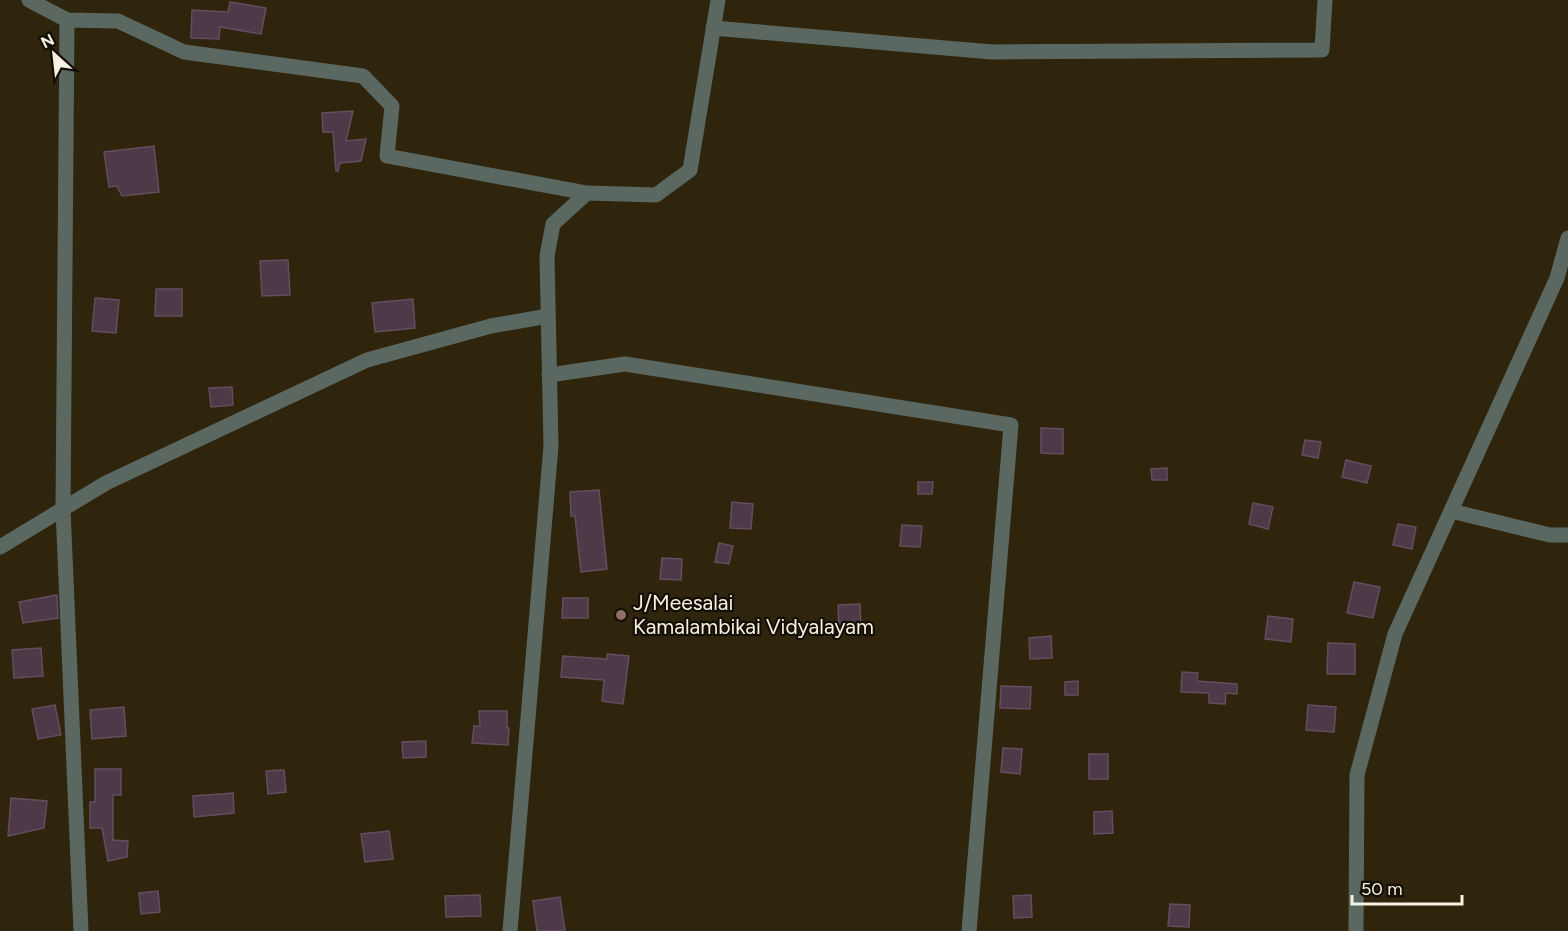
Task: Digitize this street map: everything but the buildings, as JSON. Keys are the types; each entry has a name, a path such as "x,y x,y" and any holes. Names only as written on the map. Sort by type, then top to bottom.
{"street":[{"path":"29,0 68,20 118,21 184,52 363,76 392,106 387,156 587,193 656,195 690,170 718,0"},
{"path":"713,28 992,52 1322,50 1325,0"},
{"path":"68,20 63,509 81,931"},
{"path":"510,931 551,446 546,256 553,224 587,193"},
{"path":"1356,931 1357,775 1395,634 1557,278 1568,238"},
{"path":"0,547 106,483 368,360 491,326 548,316"},
{"path":"549,375 625,364 1011,425 969,931"},
{"path":"1451,511 1550,535 1568,535"}],"place":[{"name":"J/Meesalai Kamalambikai Vidyalayam","path":"621,615"}]}
